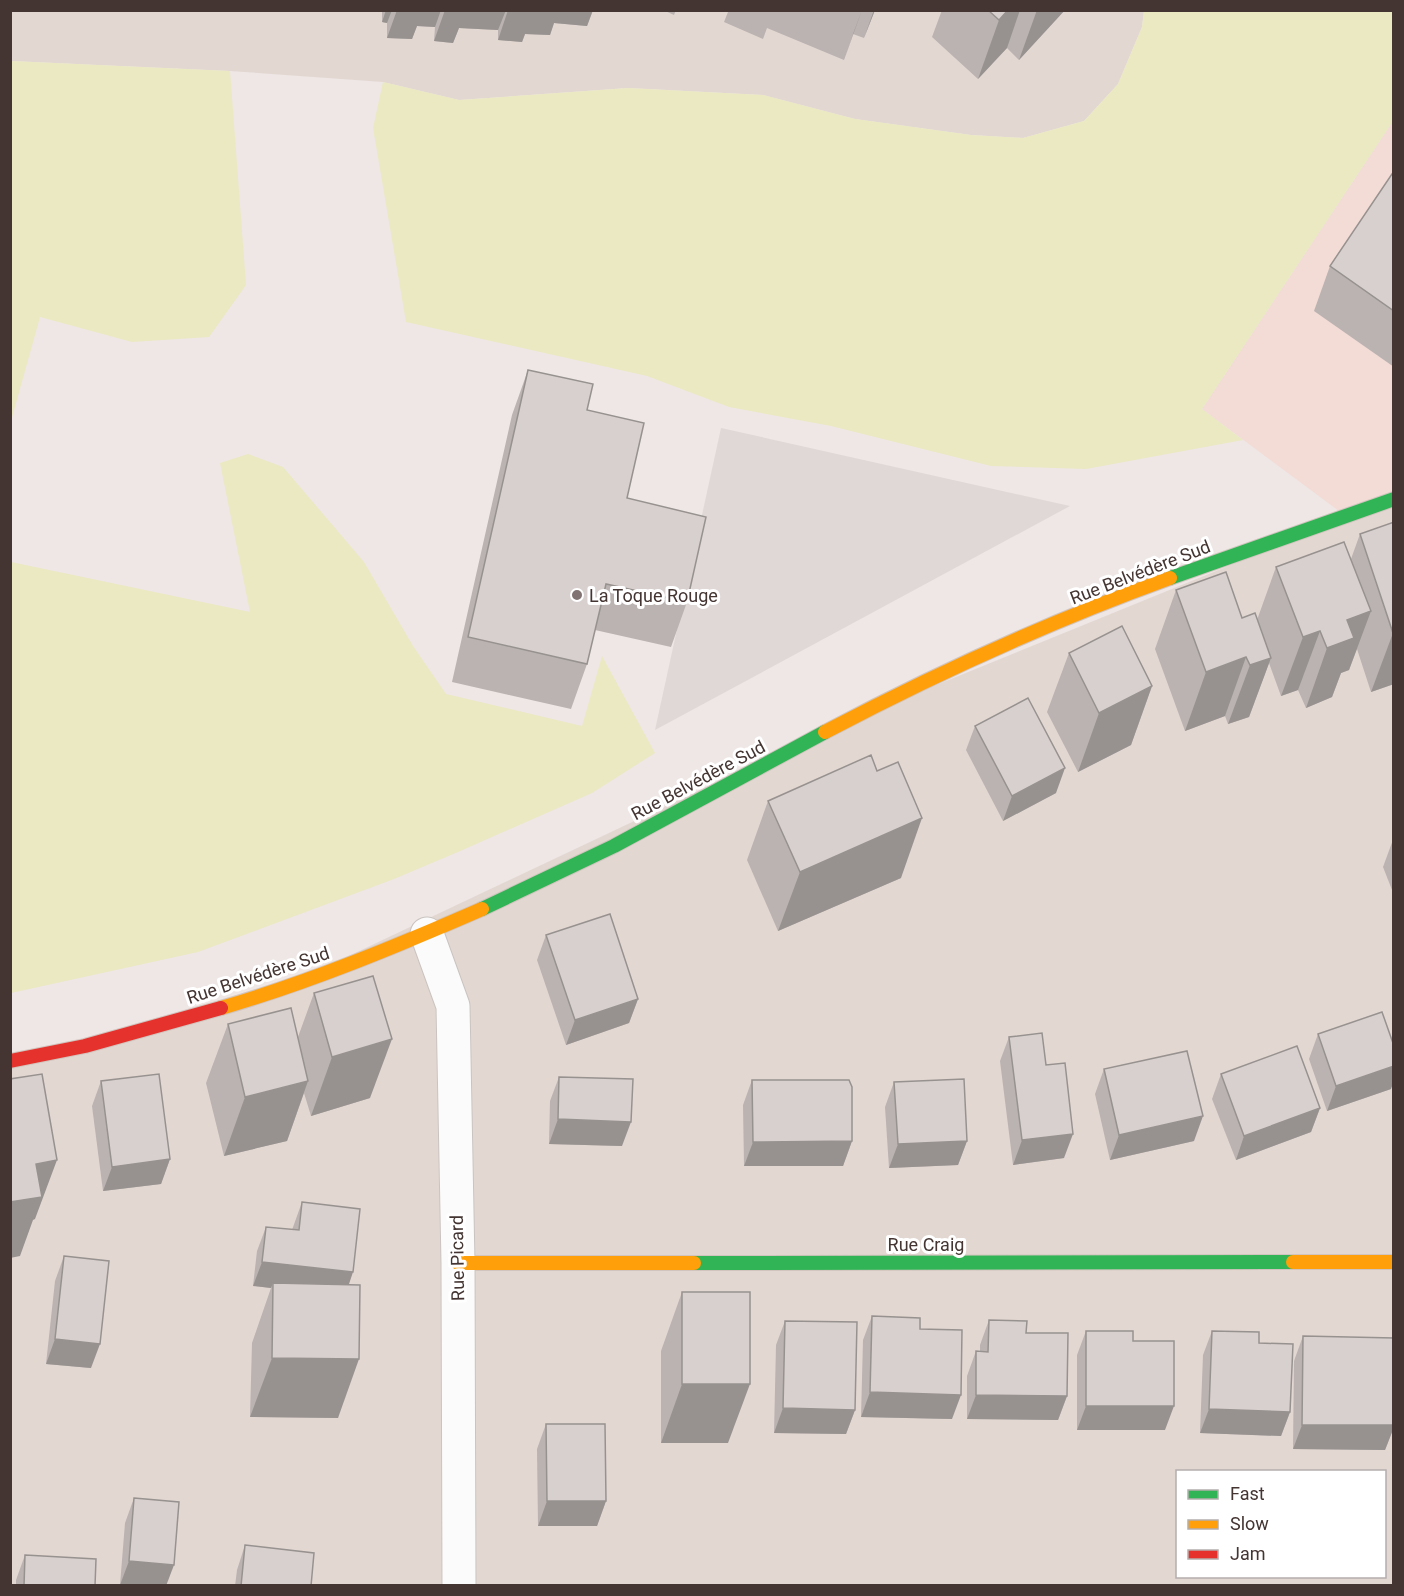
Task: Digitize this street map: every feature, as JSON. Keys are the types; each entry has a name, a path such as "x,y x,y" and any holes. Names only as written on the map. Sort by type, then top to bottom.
{"street":[{"name":"Rue Belvédère Sud","path":"10,1061 78,1049 262,997 427,934 587,860 833,727 999,646 1160,581 1394,499"},
{"name":"Rue Picard","path":"427,934 453,1006 458,1263 459,1586"},
{"name":"Rue Craig","path":"458,1263 1394,1262"}],"shaded area":[{"path":"11,10 1144,11 1142,27 1118,84 1084,121 1023,138 971,135 855,119 763,95 628,88 459,100 383,82 230,71 11,61"},
{"path":"1393,121 1393,499 1347,517 1202,409"},
{"path":"721,428 1070,506 655,730"},
{"path":"1393,499 1393,1585 11,1586 11,1061 262,997 833,727"}],"green space":[{"path":"1144,11 1393,11 1393,121 1202,409 1243,440 1086,469 991,466 831,426 729,407 647,376 406,322 373,128 383,82 459,100 628,88 763,95 855,119 971,135 1023,138 1084,121 1118,84 1142,27"},
{"path":"11,61 230,71 246,285 209,337 132,342 40,317 11,421"},
{"path":"248,454 283,467 364,562 413,646 446,694 582,726 602,656 655,753 592,793 394,879 198,952 11,993 11,562 250,612 220,463"}],"building":[{"path":"988,10 1008,10 999,20"},
{"path":"1394,171 1394,311 1330,266"},
{"name":"La Toque Rouge","path":"528,370 593,384 587,410 644,423 627,498 706,517 687,602 606,584 587,664 468,637"},
{"path":"1394,522 1394,632 1393,633 1360,534"},
{"path":"1344,542 1371,611 1347,620 1354,638 1327,648 1320,631 1303,637 1276,567"},
{"path":"1226,572 1242,618 1255,613 1271,658 1250,665 1246,657 1206,672 1176,590"},
{"path":"1122,626 1152,686 1099,713 1069,653"},
{"path":"1028,698 1065,768 1012,796 975,726"},
{"path":"871,755 877,771 898,762 922,818 800,872 768,801"},
{"path":"610,914 638,999 575,1020 546,935"},
{"path":"373,976 392,1039 332,1057 314,993"},
{"path":"291,1008 308,1081 245,1097 228,1024"},
{"path":"1382,1012 1394,1046 1394,1066 1336,1086 1318,1034"},
{"path":"1042,1033 1046,1065 1065,1063 1073,1134 1022,1140 1009,1037"},
{"path":"1297,1046 1320,1108 1244,1136 1221,1074"},
{"path":"1187,1051 1203,1116 1119,1135 1104,1069"},
{"path":"42,1074 57,1160 36,1164 42,1197 10,1202 10,1079"},
{"path":"159,1074 170,1159 112,1167 101,1081"},
{"path":"559,1077 633,1079 631,1122 558,1119"},
{"path":"964,1079 967,1141 898,1144 894,1082"},
{"path":"752,1080 849,1080 852,1087 852,1141 753,1142"},
{"path":"302,1202 360,1209 353,1272 262,1262 266,1227 299,1230"},
{"path":"64,1256 109,1261 100,1344 55,1339"},
{"path":"273,1283 360,1285 359,1359 272,1358"},
{"path":"682,1292 750,1292 750,1384 682,1384"},
{"path":"872,1316 920,1318 920,1329 962,1330 961,1395 870,1392"},
{"path":"989,1320 1027,1321 1026,1333 1068,1333 1067,1396 976,1395 976,1351 988,1352"},
{"path":"785,1321 857,1322 855,1410 783,1408"},
{"path":"1086,1331 1133,1331 1133,1341 1174,1341 1174,1406 1086,1406"},
{"path":"1212,1331 1259,1332 1259,1343 1293,1344 1290,1412 1209,1409"},
{"path":"1303,1336 1394,1338 1394,1425 1302,1425"},
{"path":"546,1424 605,1424 606,1501 547,1501"},
{"path":"134,1498 179,1502 174,1565 129,1561"},
{"path":"245,1545 314,1553 311,1586 241,1586"},
{"path":"25,1555 96,1559 95,1586 24,1586"}],"traffic: fast":[{"path":"1170,578 1394,499"},
{"path":"482,909 614,846 825,732"},
{"path":"694,1263 1293,1262"}],"traffic: slow":[{"path":"825,732 995,649 1170,578"},
{"path":"221,1008 353,963 482,909"},
{"path":"1293,1262 1394,1262"},
{"path":"458,1263 694,1263"}],"traffic: jam":[{"path":"10,1061 85,1046 221,1008"}],"place":[{"name":"La Toque Rouge","path":"577,595"}]}
